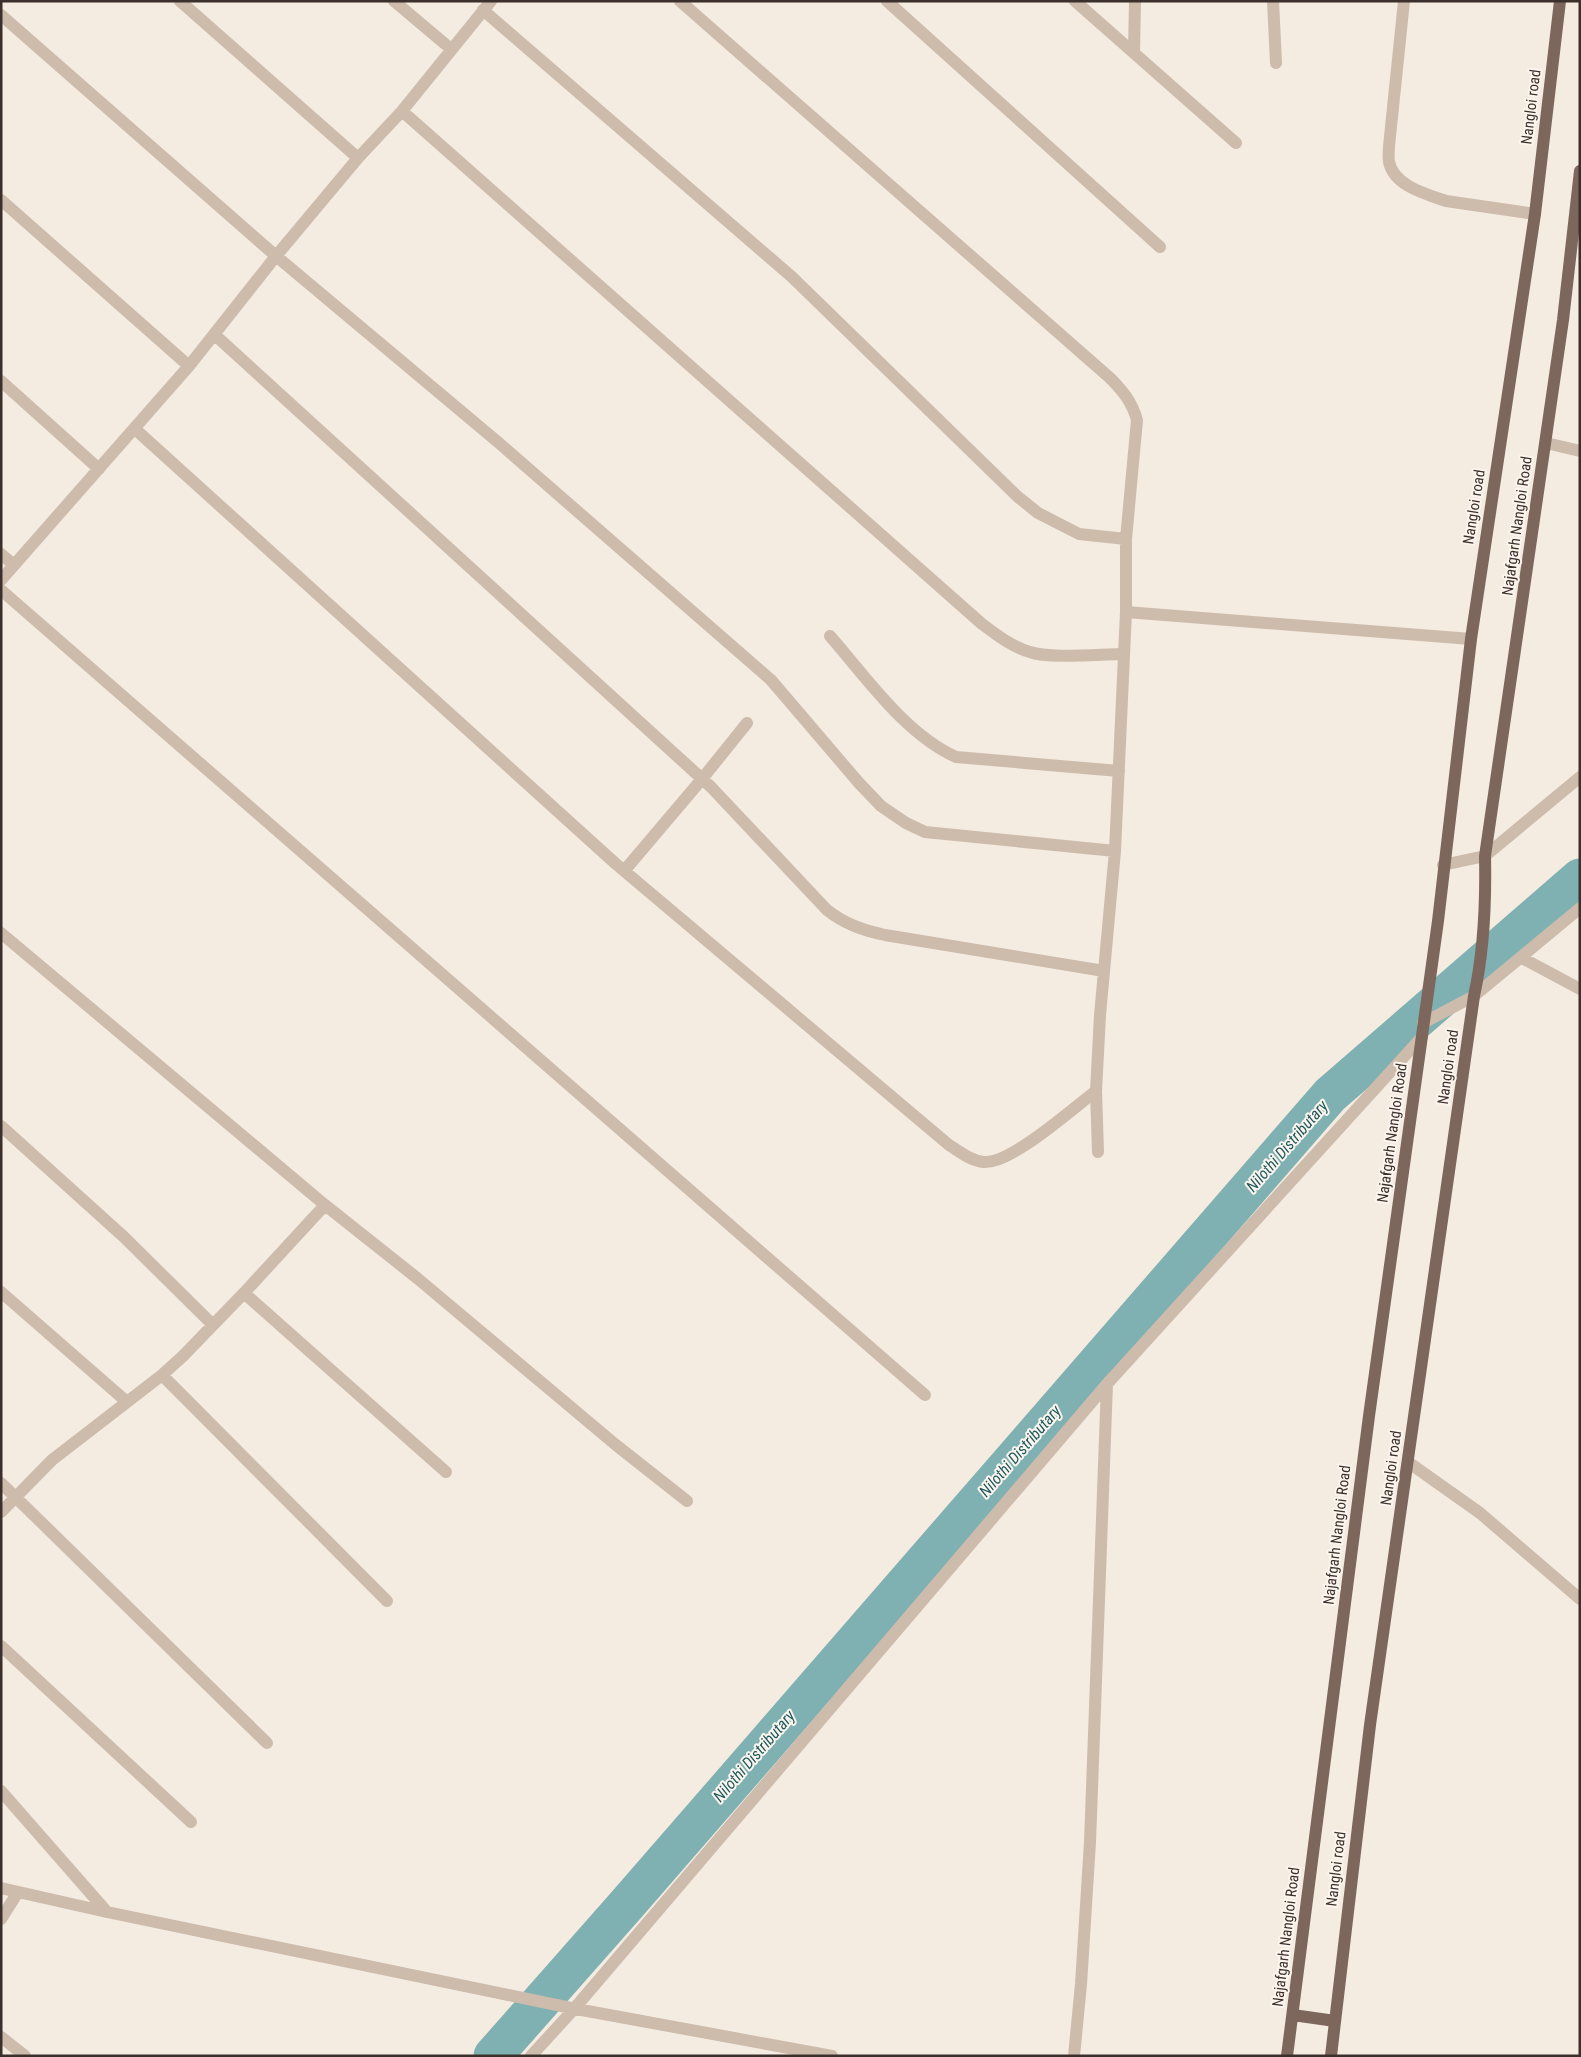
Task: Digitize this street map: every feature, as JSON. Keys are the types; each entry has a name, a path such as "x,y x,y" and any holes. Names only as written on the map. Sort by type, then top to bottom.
{"main road":[{"name":"Nangloi road","path":"1423,1021 1438,921 1470,639 1535,214 1560,1"},
{"name":"Najafgarh Nangloi Road","path":"1486,885 1485,856 1546,443 1580,171"},
{"name":"Nangloi road","path":"1330,2056 1370,1725 1474,996 1479,974 1486,885"},
{"name":"Najafgarh Nangloi Road","path":"1287,2056 1369,1416 1423,1021"},
{"path":"1293,2015 1335,2021"}],"street":[{"path":"180,1 358,158"},
{"path":"394,1 451,49"},
{"path":"680,1 1121,388 1134,408 1137,420 1126,539 1126,612 1115,851 1096,1091 1098,1152"},
{"path":"887,1 1160,247"},
{"path":"1075,1 1236,143"},
{"path":"1134,53 1135,1"},
{"path":"1273,1 1276,63"},
{"path":"1404,1 1389,146 1391,168 1402,181 1416,190 1446,201 1535,214"},
{"path":"1,580 189,366 276,256 358,158 402,111 487,6 792,277 1018,497 1038,513 1079,534 1126,539"},
{"path":"1,15 276,256 499,443 771,680 881,806 906,823 925,832 1115,851"},
{"path":"402,111 982,624 998,636 1030,653 1124,654"},
{"path":"1,200 189,366"},
{"path":"215,335 702,779 827,910 842,922 864,931 884,935 1104,971"},
{"path":"1,381 99,469"},
{"path":"135,428 624,871 950,1145 966,1156 983,1162 997,1160 1015,1152 1096,1091"},
{"path":"1546,443 1580,451"},
{"path":"1,554 14,565"},
{"path":"1,590 925,1395"},
{"path":"1126,612 1470,639"},
{"path":"830,636 896,711 940,750 956,757 1119,771"},
{"path":"624,871 747,723"},
{"path":"1443,864 1485,856 1580,777"},
{"path":"1423,1021 1474,996 1580,908"},
{"path":"1,933 324,1205 417,1278 616,1445 687,1501"},
{"path":"1522,958 1580,988"},
{"path":"531,2056 1107,1384 1422,1037"},
{"path":"1,1126 124,1237 213,1325"},
{"path":"1,1512 52,1460 162,1375 244,1293 324,1205"},
{"path":"1,1292 127,1402"},
{"path":"244,1293 446,1472"},
{"path":"162,1375 387,1601"},
{"path":"1074,2056 1081,1984 1090,1842 1107,1384"},
{"path":"1408,1462 1480,1513 1580,1599"},
{"path":"1,1483 268,1742"},
{"path":"1,1646 191,1822"},
{"path":"1,1791 107,1912"},
{"path":"1,1888 107,1912 572,2009 786,2052 832,2056"},
{"path":"1,1919 18,1892"},
{"path":"1,2038 25,2056"}],"waterway":[{"name":"Nilothi Distributary","path":"493,2056 1330,1095 1580,878"}]}
